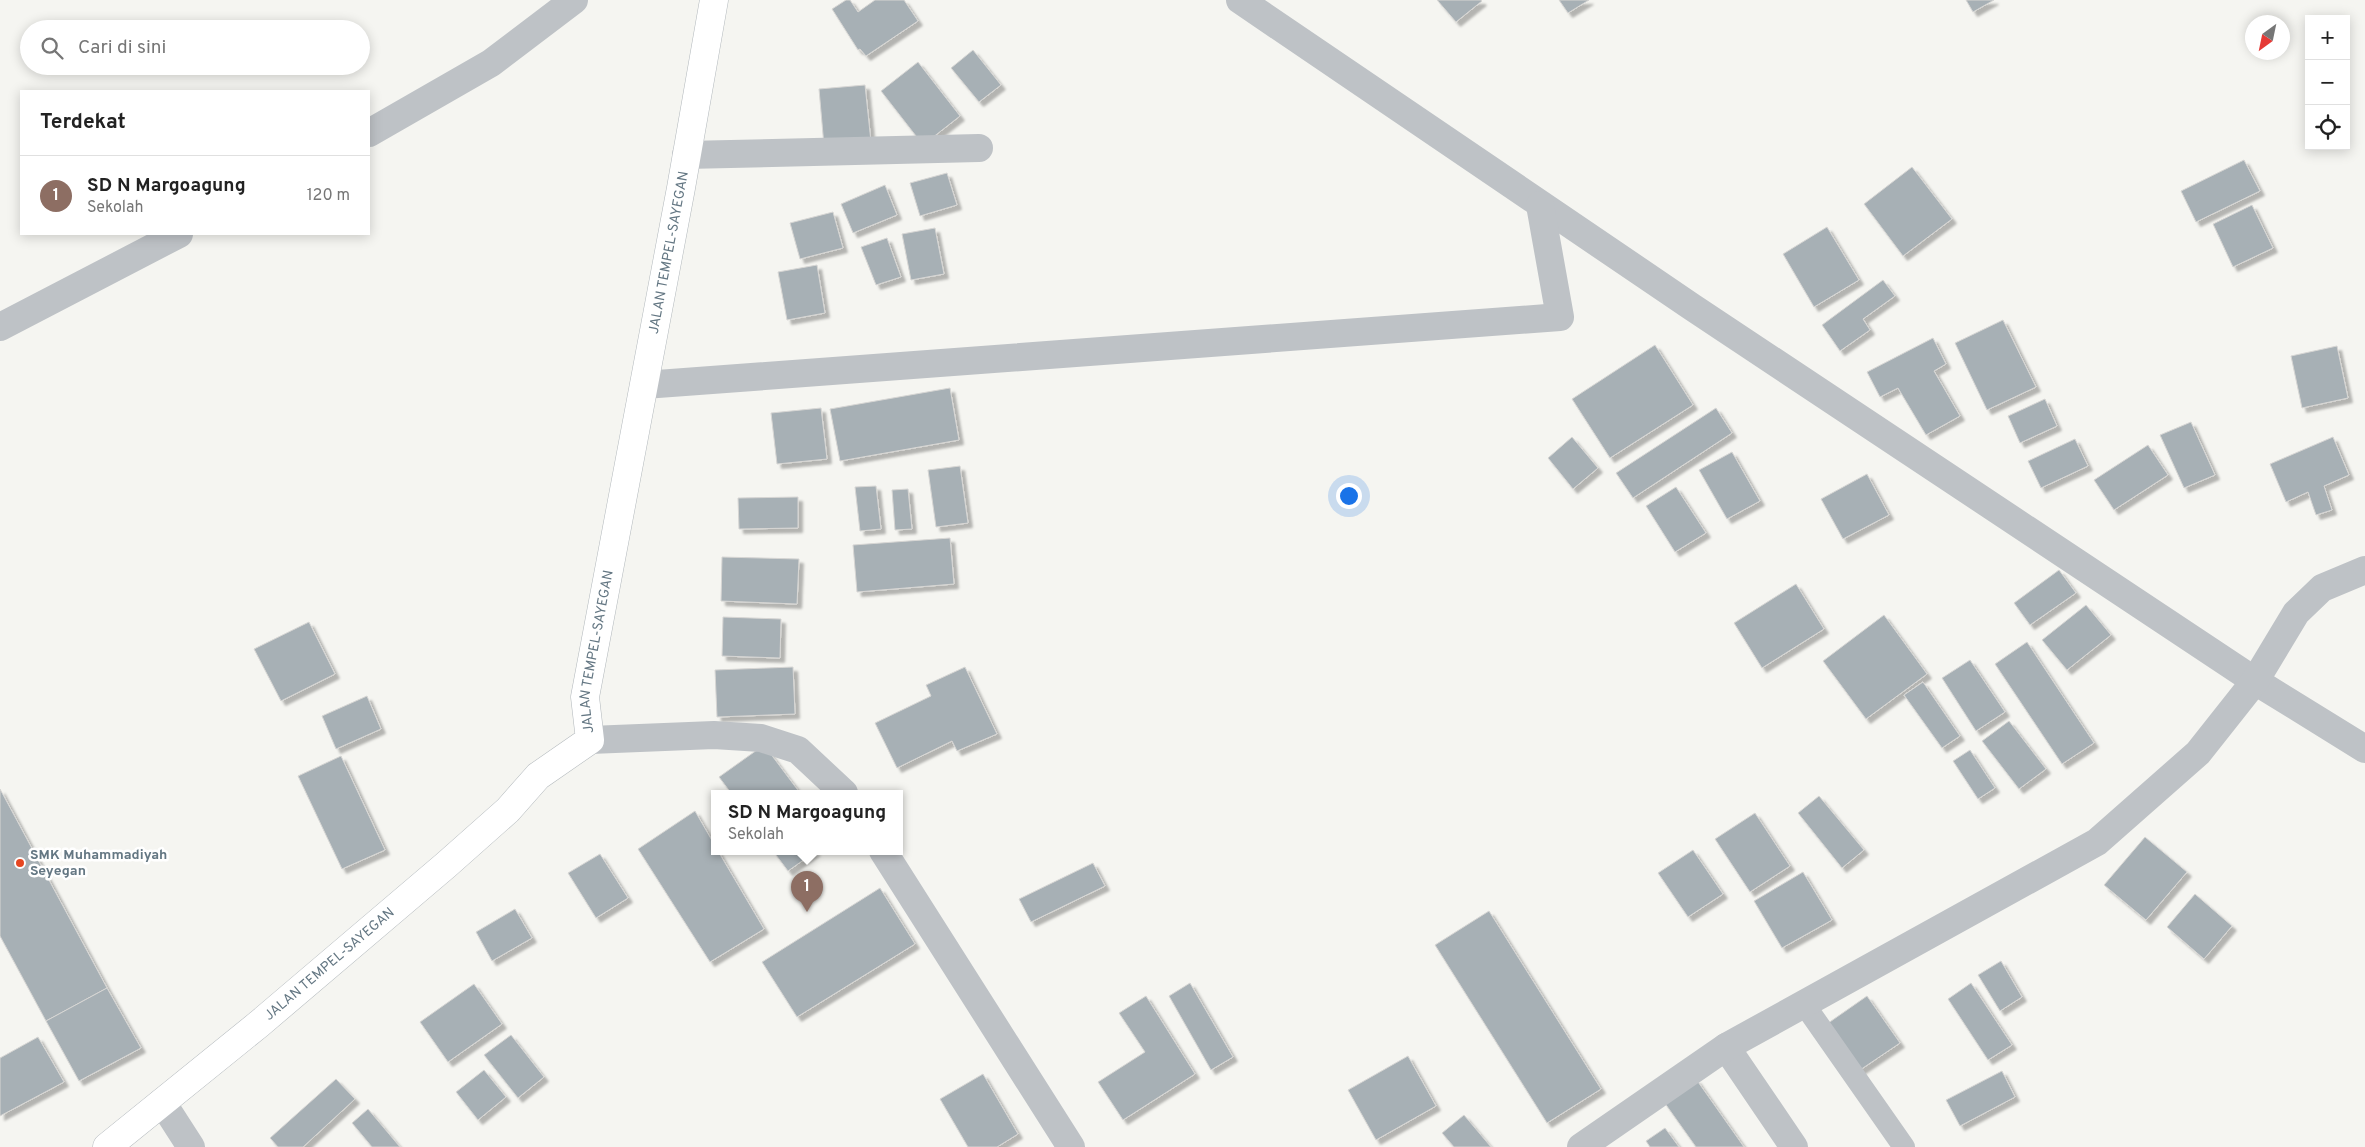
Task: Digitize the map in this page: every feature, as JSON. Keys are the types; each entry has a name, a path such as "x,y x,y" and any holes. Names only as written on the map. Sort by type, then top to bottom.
{"main road":[{"name":"JALAN TEMPEL-SAYEGAN","path":"107,1147 258,1024 446,865 508,810 538,776 590,740 585,697 714,0"}],"street":[{"path":"370,132 491,63 574,0"},
{"path":"1240,0 1540,204 2255,681 2365,750"},
{"path":"686,155 979,148"},
{"path":"644,385 1560,317 1540,204"},
{"path":"0,327 177,235"},
{"path":"1581,1147 1726,1048 2097,842 2198,753 2255,681 2296,613 2322,588 2365,570"},
{"path":"590,740 714,735 761,738 798,750 841,790"},
{"path":"886,855 1071,1147"},
{"path":"1726,1048 1794,1147"},
{"path":"162,1102 191,1147"}],"lane":[{"path":"1804,1004 1904,1147"}],"building":[{"path":"846,0 850,0 858,12 875,0 904,0 918,21 866,56 860,49 858,50 832,9"},
{"path":"1437,0 1481,0 1482,1 1456,22"},
{"path":"1559,0 1589,0 1568,13"},
{"path":"1966,0 1994,0 1973,12"},
{"path":"973,50 1001,85 979,102 951,68"},
{"path":"918,62 960,116 923,145 881,91"},
{"path":"865,85 871,142 824,146 819,89"},
{"path":"2244,160 2260,191 2196,222 2181,191"},
{"path":"1912,167 1952,219 1903,256 1864,204"},
{"path":"947,173 957,205 920,216 910,183"},
{"path":"885,185 897,215 853,233 841,204"},
{"path":"2252,205 2273,248 2233,267 2213,224"},
{"path":"833,212 843,248 800,259 790,223"},
{"path":"1827,227 1859,280 1814,307 1783,254"},
{"path":"935,228 944,274 911,280 902,234"},
{"path":"887,238 901,277 876,285 861,247"},
{"path":"817,265 825,313 787,320 778,272"},
{"path":"1883,280 1895,296 1863,319 1870,330 1840,351 1822,325"},
{"path":"2003,320 2036,387 1987,410 1955,343"},
{"path":"1933,338 1946,364 1934,371 1960,416 1926,435 1898,388 1880,397 1867,372"},
{"path":"1655,345 1693,405 1610,458 1572,399"},
{"path":"2337,346 2348,398 2302,408 2291,356"},
{"path":"950,388 959,440 840,461 830,409"},
{"path":"2045,399 2057,426 2020,443 2008,416"},
{"path":"821,408 827,459 777,464 771,413"},
{"path":"1716,408 1732,433 1633,498 1616,473"},
{"path":"2191,422 2215,475 2184,488 2160,435"},
{"path":"1572,437 1598,468 1573,489 1548,458"},
{"path":"2333,437 2349,475 2324,486 2332,510 2316,515 2308,492 2286,502 2270,464"},
{"path":"2075,439 2088,466 2041,488 2028,461"},
{"path":"2148,445 2168,475 2114,510 2094,480"},
{"path":"1732,452 1760,501 1727,519 1699,470"},
{"path":"960,466 968,523 936,527 928,470"},
{"path":"1867,474 1889,515 1843,539 1821,499"},
{"path":"876,486 881,529 860,531 855,487"},
{"path":"1676,487 1706,533 1675,552 1646,506"},
{"path":"908,489 912,529 895,530 892,490"},
{"path":"798,497 798,528 739,529 738,498"},
{"path":"950,538 954,584 857,592 853,545"},
{"path":"722,557 799,559 797,604 721,601"},
{"path":"2059,570 2076,593 2030,625 2014,603"},
{"path":"1796,584 1824,629 1762,668 1734,623"},
{"path":"2086,605 2111,635 2067,670 2042,640"},
{"path":"1884,615 1927,674 1866,719 1823,661"},
{"path":"723,617 781,619 780,658 722,656"},
{"path":"309,622 335,674 281,701 254,649"},
{"path":"2027,642 2094,743 2062,764 1995,664"},
{"path":"1970,660 2005,712 1976,731 1942,678"},
{"path":"793,667 795,714 717,717 715,670"},
{"path":"965,667 997,734 957,751 952,741 897,768 875,723 931,696 926,685"},
{"path":"1923,682 1960,736 1942,748 1904,695"},
{"path":"367,696 381,729 336,749 322,716"},
{"path":"2009,721 2046,769 2019,789 1982,741"},
{"path":"764,745 798,790 729,790 719,777"},
{"path":"1970,750 1995,788 1978,799 1953,761"},
{"path":"341,756 385,850 342,869 298,776"},
{"name":"SMK Muhammadiyah Seyegan","path":"0,789 107,988 46,1021 0,936"},
{"path":"1819,796 1864,850 1842,868 1798,813"},
{"path":"695,811 711,839 711,855 720,855 764,929 710,962 638,849"},
{"path":"1755,813 1790,866 1750,892 1715,839"},
{"path":"2145,837 2187,872 2146,920 2104,885"},
{"path":"1693,850 1723,894 1688,917 1658,873"},
{"path":"600,854 628,898 596,918 568,873"},
{"path":"776,855 810,855 788,871"},
{"path":"1093,863 1105,886 1031,922 1019,899"},
{"path":"1803,872 1832,920 1782,948 1754,901"},
{"path":"880,888 915,944 797,1017 762,962"},
{"path":"2195,894 2232,926 2204,959 2167,927"},
{"path":"515,909 532,938 492,961 476,932"},
{"path":"1489,911 1601,1089 1547,1123 1435,945"},
{"path":"2001,961 2022,997 2000,1011 1978,975"},
{"path":"1190,983 1233,1057 1211,1070 1169,996"},
{"path":"1971,983 2012,1045 1988,1060 1948,999"},
{"path":"474,984 502,1024 448,1062 420,1022"},
{"path":"107,988 141,1048 79,1081 46,1021"},
{"path":"1146,996 1195,1074 1123,1120 1098,1082 1145,1052 1119,1013"},
{"path":"1867,996 1900,1043 1857,1072 1824,1026"},
{"path":"511,1035 544,1077 518,1098 484,1055"},
{"path":"38,1037 64,1082 0,1116 0,1058"},
{"path":"1408,1056 1436,1106 1376,1140 1348,1090"},
{"path":"484,1070 506,1097 478,1120 456,1092"},
{"path":"2002,1071 2015,1097 1960,1126 1946,1100"},
{"path":"983,1074 1018,1134 997,1147 968,1147 940,1099"},
{"path":"336,1079 355,1099 303,1147 278,1147 270,1138"},
{"path":"1696,1079 1744,1147 1696,1147 1664,1102"},
{"path":"368,1109 400,1147 372,1147 352,1123"},
{"path":"1464,1115 1491,1147 1454,1147 1442,1133"},
{"path":"1665,1128 1679,1147 1650,1147 1646,1141"}],"place":[{"name":"SMK Muhammadiyah Seyegan","path":"20,863"},
{"name":"SD N Margoagung","path":"807,912"}]}
